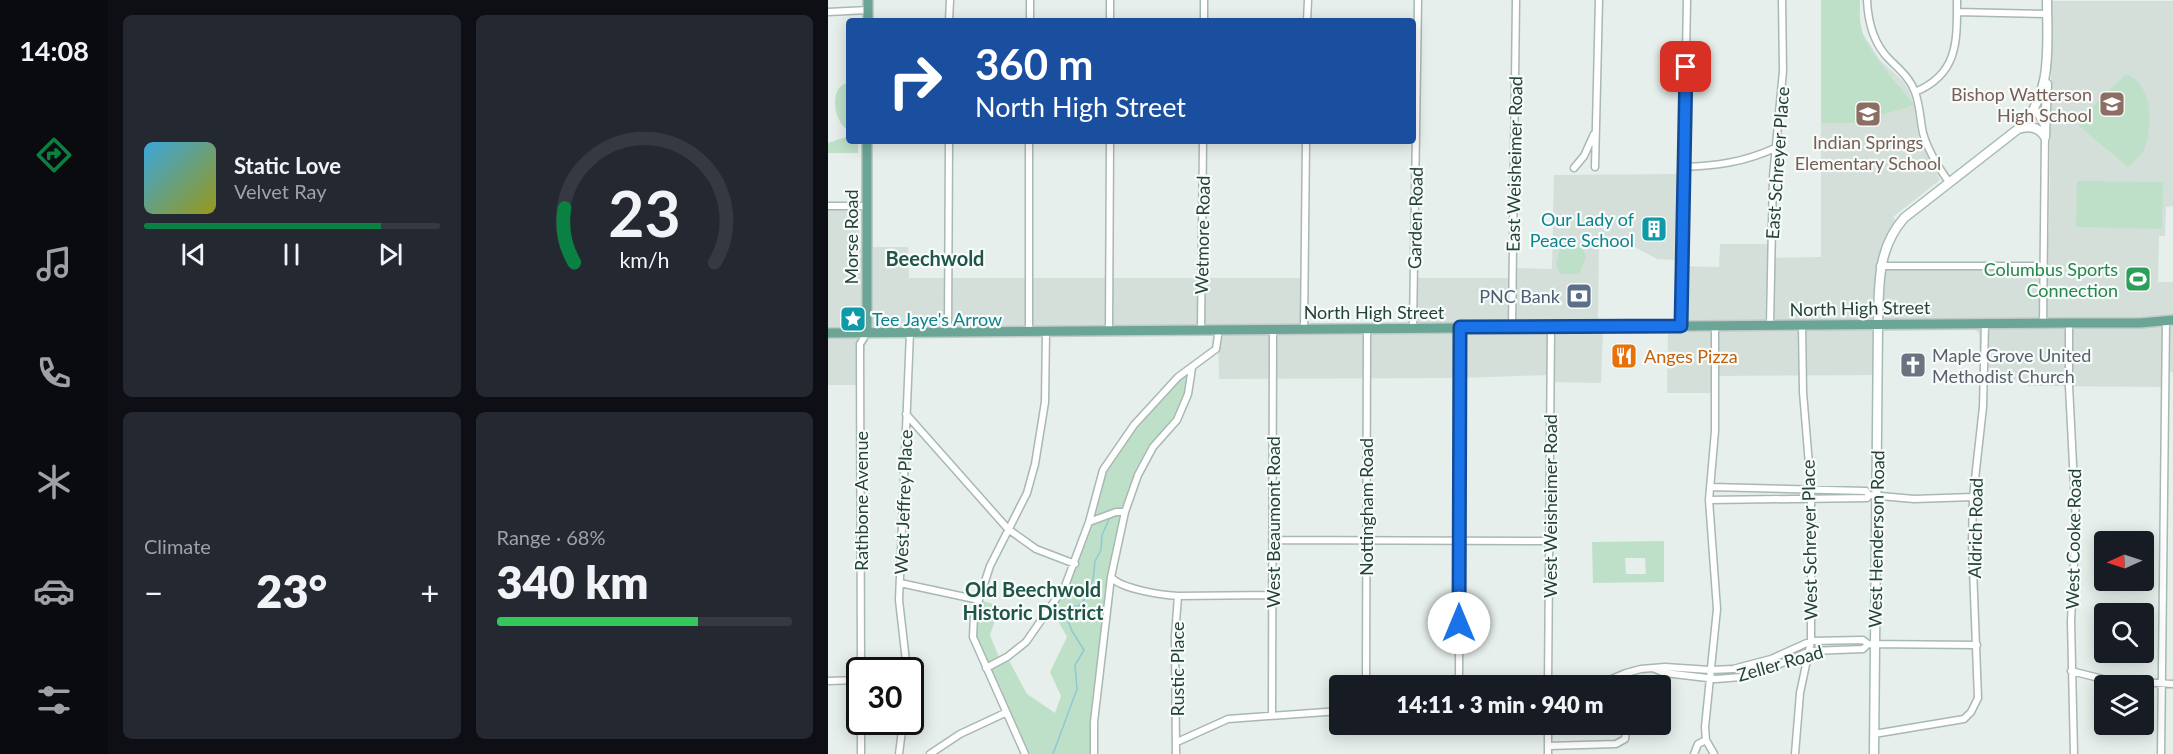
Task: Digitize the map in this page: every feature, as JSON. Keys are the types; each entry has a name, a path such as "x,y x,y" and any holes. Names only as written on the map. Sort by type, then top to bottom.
{"main road":[{"path":"868,0 868,18"},
{"path":"2045,137 2047,0"},
{"path":"2035,109 2043,88 2046,66"},
{"name":"West Henderson Road","path":"1874,754 1871,644 1880,266 1887,244 1898,225 1914,209 2018,129 2035,109"},
{"path":"2018,129 2027,127 2037,129 2045,137"},
{"name":"Morse Road","path":"867,144 867,333"},
{"name":"North High Street","path":"828,333 1984,324 2170,320"}],"street":[{"path":"950,0 950,18"},
{"path":"1030,0 1030,18"},
{"path":"1110,0 1110,18"},
{"path":"1204,0 1204,18"},
{"path":"1307,18 1308,0"},
{"name":"Garden Road","path":"1416,131 1418,0"},
{"name":"East Weisheimer Road","path":"1512,327 1516,0"},
{"path":"1595,167 1599,0"},
{"path":"1681,326 1687,0"},
{"name":"East Schreyer Place","path":"1770,325 1775,148 1783,71 1782,0"},
{"path":"1867,0 1867,12 1873,36 1888,58 1910,81 1916,92 1927,144 1938,167 1949,182"},
{"path":"1916,92 1948,68 1956,45 1957,0"},
{"path":"828,12 868,10"},
{"path":"1957,12 2047,14"},
{"path":"2035,109 2044,123 2045,137 2043,323"},
{"path":"1574,168 1584,156 1596,128"},
{"path":"948,332 949,144"},
{"path":"1029,144 1029,331"},
{"path":"1109,330 1110,144"},
{"name":"Wetmore Road","path":"1201,329 1203,144"},
{"path":"1304,329 1306,144"},
{"name":"Garden Road","path":"1413,328 1416,144"},
{"path":"1683,167 1713,166 1736,162 1775,148"},
{"path":"828,207 867,206"},
{"path":"1880,266 2044,266"},
{"path":"2161,754 2170,320"},
{"name":"West Cooke Road","path":"2069,323 2069,386 2076,523 2071,621 2074,754"},
{"name":"Aldrich Road","path":"1874,734 1956,722 1966,717 1978,698 1972,543 1973,497 1983,407 1984,324"},
{"name":"West Schreyer Place","path":"1795,754 1800,693 1811,641 1811,489 1803,392 1802,325"},
{"path":"1714,753 1706,740 1704,728 1717,609 1710,500 1715,431 1715,326"},
{"path":"1459,675 1460,327"},
{"name":"West Weisheimer Road","path":"1548,675 1551,327"},
{"name":"Nottingham Road","path":"1366,675 1367,328"},
{"path":"986,668 1007,657 1026,642 1065,586 1089,522 1103,470 1134,425 1178,376 1216,349 1219,329"},
{"name":"West Beaumont Road","path":"1272,715 1273,329"},
{"path":"1025,754 973,638 974,615 990,566 1027,493 1046,402 1046,331"},
{"name":"West Jeffrey Place","path":"906,657 899,600 910,332"},
{"name":"Rathbone Avenue","path":"861,657 860,344 867,333"},
{"path":"1094,754 1094,722 1111,577 1125,512 1138,475 1153,447 1177,420 1188,394 1192,368"},
{"path":"906,414 1008,529 1036,549 1075,564"},
{"path":"1710,487 1866,491 1873,495 1914,499 1973,497"},
{"path":"1710,500 1867,498 1873,495"},
{"path":"1089,522 1116,512 1125,512"},
{"path":"1273,540 1549,541"},
{"path":"1111,577 1118,583 1162,595 1273,595"},
{"path":"900,583 979,600"},
{"name":"Rustic Place","path":"1176,754 1175,636 1178,596"},
{"name":"Zeller Road","path":"1621,675 1665,667 1710,670 1745,667 1771,659 1811,641 1863,639 1871,644 1977,645"},
{"name":"Zeller Road","path":"1655,669 1665,673 1728,679 1759,673 1810,651 1832,648 1863,649 1871,644"},
{"path":"2071,671 2107,680 2173,684"},
{"path":"828,681 846,680"},
{"path":"1177,742 1228,719 1329,712"},
{"path":"930,754 960,734 1005,713"},
{"path":"861,735 861,754"},
{"path":"899,754 901,735"},
{"path":"1548,735 1548,754"},
{"path":"1548,746 1616,744 1625,739 1626,735"},
{"path":"1694,754 1698,744 1706,740"}],"shaded area":[{"path":"1821,0 1860,0 1859,14 1863,34 1880,60 1903,81 1910,93 1919,140 1940,180 1893,217 1897,222 1878,266 2043,266 2044,234 2049,234 2052,1 2173,1 2173,206 2166,207 2165,236 2159,236 2158,282 2173,282 2173,372 2165,372 2164,387 2029,386 1980,364 1979,334 1976,330 1883,331 1882,375 1715,376 1716,393 1667,393 1668,332 1675,316 1676,266 1719,267 1720,244 1770,244 1770,258 1821,257"},
{"path":"1678,174 1676,260 1657,259 1625,242 1599,241 1598,317 1603,332 1601,383 1550,382 1549,375 1459,378 1219,379 1218,330 867,333 860,385 828,385 828,210 859,210 859,247 908,247 909,278 1303,278 1304,329 1412,326 1412,278 1511,278 1512,268 1552,269 1554,175"}],"green space":[{"path":"1821,0 1860,0 1860,24 1865,40 1914,105 1855,123 1821,123"},
{"path":"2126,74 2142,87 2150,118 2144,150 2128,167 2079,126 2079,120"},
{"path":"846,84 846,128 839,120 835,105 838,90"},
{"path":"846,137 846,144 858,144 858,153 828,153 828,143"},
{"path":"2077,181 2163,182 2162,229 2076,227"},
{"path":"1582,244 1586,258 1579,274 1560,274 1556,264 1561,245"},
{"path":"1192,368 1177,420 1153,447 1138,475 1111,577 1094,754 1025,754 973,637 979,600 1000,606 990,635 1000,660 1007,657 1027,694 1055,713 1061,696 1050,672 1067,637 1057,619 1047,613 1065,586 1103,470 1156,399"},
{"path":"1664,541 1664,582 1593,583 1592,542","holes":["1625,558 1645,558 1646,574 1626,574"]}],"waterway":[{"path":"1053,754 1077,689 1075,665 1084,650 1065,614 1069,609 1082,604 1084,600 1093,580 1095,561 1101,550 1102,535 1110,517"}],"place":[{"name":"Bishop Watterson High School","path":"2112,104"},
{"name":"Indian Springs Elementary School","path":"1868,114"},
{"name":"Our Lady of Peace School","path":"1654,229"},
{"name":"Columbus Sports Connection","path":"2138,279"},
{"name":"PNC Bank","path":"1579,296"},
{"name":"Tee Jaye's Arrow","path":"853,319"},
{"name":"Anges Pizza","path":"1624,356"},
{"name":"Maple Grove United Methodist Church","path":"1913,365"}],"district":[{"name":"Beechwold","path":"935,258"},
{"name":"Old Beechwold Historic District","path":"1033,600"}],"route":[{"path":"1459,623 1460,327 1681,326 1686,67"}]}
